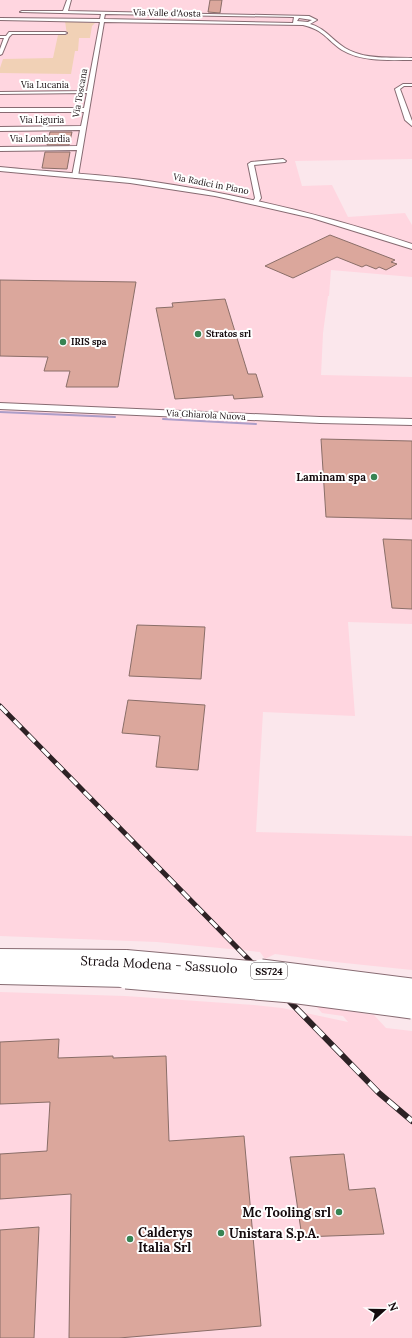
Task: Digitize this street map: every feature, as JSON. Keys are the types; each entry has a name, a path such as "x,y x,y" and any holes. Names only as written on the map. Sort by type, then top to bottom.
{"highway":[{"name":"Strada Modena - Sassuolo","path":"0,958 126,968 288,973 412,990"},
{"name":"Strada Modena - Sassuolo","path":"0,975 126,968 412,1007"}],"street":[{"path":"65,13 69,0"},
{"name":"Via Valle d'Aosta","path":"13,12 299,16 320,20"},
{"path":"32,19 35,12"},
{"name":"Via Toscana","path":"74,176 87,110 103,13"},
{"path":"299,16 296,17 295,22 303,24 314,22 315,20 312,18"},
{"name":"Via Valle d'Aosta","path":"0,19 303,24 313,25 323,30 344,49 354,54 379,58 412,58"},
{"name":"Via Valle d'Aosta","path":"328,27 344,44 355,51 374,55 412,58"},
{"path":"0,37 7,36 11,33 65,33"},
{"path":"0,54 7,36"},
{"path":"412,84 403,85 397,89 408,120 412,124"},
{"name":"Via Lucania","path":"0,93 29,96 89,92"},
{"path":"25,110 26,104"},
{"path":"0,110 87,110"},
{"name":"Via Liguria","path":"0,129 83,128"},
{"name":"Via Lombardia","path":"0,149 80,148"},
{"path":"255,203 258,198 251,164 283,161"},
{"name":"Via Radici in Piano","path":"0,169 146,183 255,203 340,223 412,247"},
{"name":"Via Ghiarola Nuova","path":"0,406 320,420 412,422"}],"shaded area":[{"path":"0,0 412,0 412,159 295,161 302,186 332,185 348,217 405,213 412,225 412,277 331,270 329,296 323,333 321,375 412,377 412,624 348,622 355,716 263,712 256,832 412,836 412,970 275,954 265,959 260,952 157,942 0,936"},
{"path":"65,21 95,23 92,26 90,38 79,38 78,51 75,51 71,74 0,73 3,59 53,58 58,35 67,35"},
{"path":"0,992 125,996 254,1005 282,1008 348,1022 343,1016 322,1013 316,1006 374,1015 386,1028 412,1031 412,1338 0,1338"}],"building":[{"path":"210,0 222,0 220,13 208,12"},
{"path":"50,132 72,132 69,145 47,145"},
{"path":"45,152 70,152 67,169 42,168"},
{"path":"330,235 395,260 391,262 397,264 386,270 379,267 376,269 366,265 362,267 337,257 293,278 265,266"},
{"name":"IRIS spa","path":"0,280 136,282 118,387 66,387 70,371 44,371 48,357 0,356"},
{"name":"Stratos srl","path":"225,299 248,374 256,374 263,397 234,399 233,395 175,399 156,308 173,307 172,303"},
{"name":"Laminam spa","path":"321,439 412,441 412,519 326,517"},
{"path":"383,539 412,540 412,609 392,608"},
{"path":"137,625 205,627 201,679 129,676"},
{"path":"128,700 205,705 198,770 156,767 160,736 122,733"},
{"path":"59,1039 58,1058 166,1056 169,1141 244,1136 261,1326 119,1338 69,1338 71,1194 0,1199 0,1154 47,1151 50,1102 0,1104 0,1042"},
{"name":"Mc Tooling srl","path":"344,1154 349,1190 375,1188 384,1234 302,1237 290,1157"},
{"path":"39,1227 34,1338 0,1338 0,1230"}],"waterway":[{"path":"0,412 115,417"},
{"path":"163,419 256,424"}],"railway":[{"path":"0,706 261,972"},
{"path":"260,971 379,1093 412,1121"}],"place":[{"name":"Stratos srl","path":"198,334"},
{"name":"IRIS spa","path":"63,342"},
{"name":"Laminam spa","path":"374,477"},
{"name":"Mc Tooling srl","path":"339,1212"},
{"name":"Unistara S.p.A.","path":"221,1233"},
{"name":"Calderys Italia Srl","path":"130,1239"}]}
